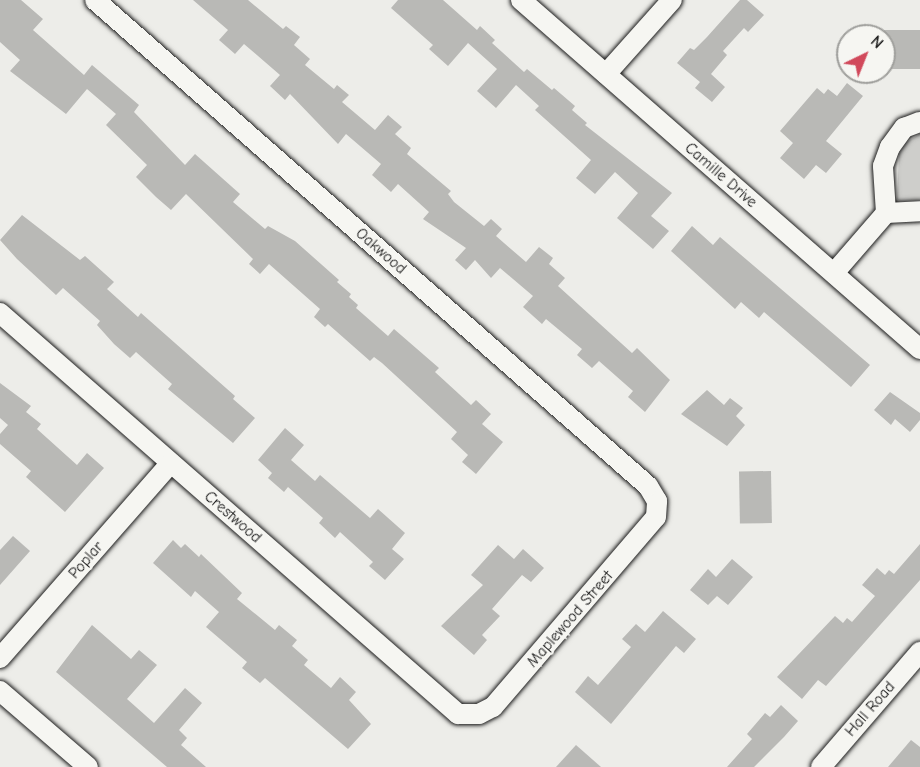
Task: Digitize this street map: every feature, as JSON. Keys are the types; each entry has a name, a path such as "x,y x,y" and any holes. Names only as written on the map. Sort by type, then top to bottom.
{"street":[{"name":"Oakwood","path":"94,0 631,470 654,494 658,508"},
{"name":"Camille Drive","path":"521,0 920,349"},
{"path":"606,74 672,0"},
{"path":"834,273 886,213 883,166 890,147 904,128 920,122"},
{"path":"886,213 920,211"},
{"name":"Crestwood","path":"0,313 452,710 468,716"},
{"name":"Poplar","path":"0,658 171,463"},
{"name":"Maplewood Street","path":"468,716 493,707 652,525 658,508"},
{"name":"Hall Road","path":"821,767 920,652"},
{"path":"0,691 88,767"}],"shaded area":[{"path":"920,134 920,200 900,201 897,199 899,154 905,143"}],"building":[{"path":"0,0 21,0 43,19 33,30 84,75 92,65 139,105 134,112 185,165 195,154 240,194 233,202 265,229 268,226 295,241 339,280 337,282 351,294 349,297 358,305 356,308 388,336 394,329 439,368 435,372 471,405 476,400 491,414 482,424 503,442 476,474 462,462 468,455 451,439 457,432 382,363 374,357 370,361 328,324 325,327 314,317 320,309 269,264 260,274 249,264 253,259 186,194 171,210 136,177 147,165 106,125 116,114 87,89 66,114 10,71 20,60 0,42"},
{"path":"193,0 248,0 283,29 286,26 300,37 294,45 310,59 305,65 334,89 337,85 349,95 342,102 375,130 388,115 402,127 395,134 411,148 407,154 451,191 448,194 454,202 484,226 491,219 502,229 496,236 526,262 539,247 553,258 549,264 565,278 558,286 632,353 637,348 670,380 645,412 628,397 633,391 599,361 592,368 577,355 582,349 546,319 542,324 523,307 533,296 500,268 491,278 475,260 466,270 455,260 466,248 423,219 429,212 398,184 391,192 372,175 381,164 346,134 338,144 290,94 285,100 270,86 280,75 244,44 235,54 219,40 228,30"},
{"path":"398,0 443,0 477,30 480,26 495,40 492,43 524,72 527,69 552,90 554,88 575,106 572,110 587,123 585,125 672,193 651,216 669,231 653,249 617,218 638,193 615,172 595,194 576,178 591,160 535,110 539,106 516,85 496,108 477,91 497,69 468,43 448,66 429,49 433,45 391,8"},
{"path":"740,0 747,0 764,15 748,32 744,28 723,51 727,55 711,74 725,87 712,102 695,88 700,82 677,63 690,48 694,50 707,37"},
{"path":"896,30 920,30 920,69 896,69"},
{"path":"848,84 863,96 826,141 842,154 826,173 816,165 804,179 780,158 793,143 780,131 817,88 824,94 828,89 837,96"},
{"path":"22,215 80,260 85,256 114,282 107,289 138,317 141,313 235,396 233,399 255,418 233,443 168,389 172,384 136,352 130,358 114,344 97,325 100,321 63,288 56,295 17,259 0,240"},
{"path":"692,226 713,245 720,237 870,365 851,387 764,312 759,318 741,302 735,309 671,251"},
{"path":"0,383 31,406 26,412 41,424 37,429 77,465 87,453 104,468 65,512 26,477 31,471 0,444 0,434 8,425 0,418"},
{"path":"707,390 724,405 730,398 743,408 736,416 745,425 727,446 681,414"},
{"path":"890,392 920,413 920,420 910,432 895,419 891,425 874,410"},
{"path":"285,428 304,445 291,460 315,481 320,475 370,518 378,509 405,533 392,549 404,559 385,580 369,566 373,562 340,532 335,538 319,523 323,518 288,487 284,492 268,478 272,473 258,460"},
{"path":"771,471 772,523 740,524 739,472"},
{"path":"13,536 30,551 0,585 0,550"},
{"path":"173,540 181,548 185,544 199,557 201,554 242,593 237,599 275,630 279,625 297,640 292,646 308,660 304,665 331,688 340,677 356,692 349,700 371,724 348,749 265,678 260,683 242,668 247,662 206,627 219,612 195,591 191,597 153,563"},
{"path":"920,544 920,580 826,686 818,680 802,699 777,677 835,616 843,623 847,618 852,622 875,596 862,585 877,568 885,575 889,570 894,574"},
{"path":"498,545 514,559 523,549 544,568 531,582 522,575 492,609 500,616 482,635 487,640 474,655 441,626 483,585 471,575"},
{"path":"732,559 753,577 728,605 717,596 708,605 690,590 708,569 716,577"},
{"path":"663,611 696,639 684,653 676,646 611,724 575,692 588,676 598,685 631,647 622,639 636,624 645,632"},
{"path":"92,625 131,659 139,650 157,665 127,699 154,723 185,688 202,703 179,730 187,738 181,745 206,767 167,767 56,672"},
{"path":"781,705 798,721 754,767 727,767 752,739 747,734 765,713 770,717"},
{"path":"911,740 920,747 920,767 888,767"},
{"path":"576,745 601,767 556,767"}]}
